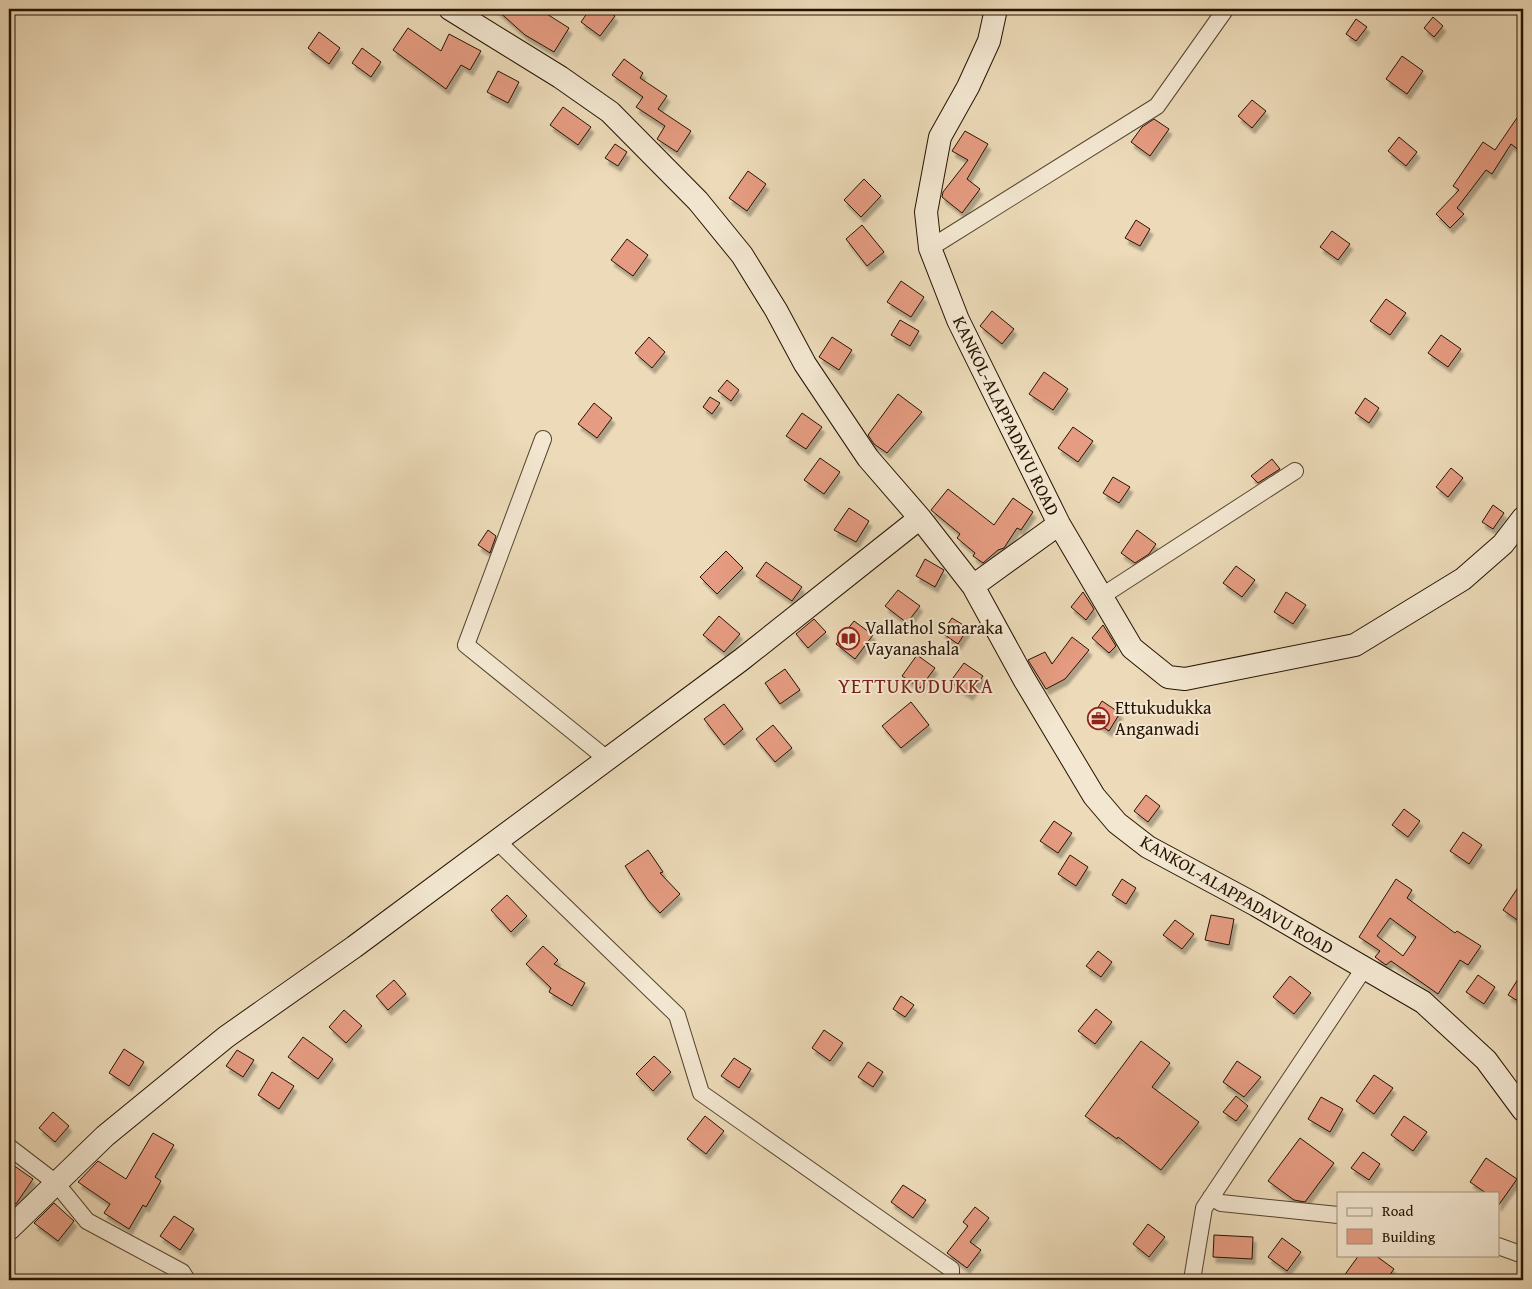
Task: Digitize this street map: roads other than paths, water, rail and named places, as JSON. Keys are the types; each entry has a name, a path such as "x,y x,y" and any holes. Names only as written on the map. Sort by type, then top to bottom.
{"street":[{"path":"450,9 560,77 610,112 698,201 742,254 806,364 868,458 920,518 973,586"},
{"name":"KANKOL-ALAPPADAVU ROAD","path":"996,9 989,41 968,87 940,137 926,212 930,248 958,320 1059,524 973,586 1024,679 1094,796 1117,823 1148,847 1365,967 1423,1002 1486,1060 1523,1110"},
{"path":"930,248 1156,106 1225,10"},
{"path":"543,439 466,645 607,759"},
{"path":"1102,596 1295,471"},
{"path":"9,1229 105,1136 226,1037 354,947 741,660 920,518"},
{"path":"1059,524 1132,648 1168,678 1186,679 1355,645 1463,578 1503,544 1523,518"},
{"path":"497,841 677,1014 701,1093 951,1269 951,1280"},
{"path":"1192,1280 1204,1208 1365,967"},
{"path":"9,1147 56,1182 87,1221 182,1272 187,1280"},
{"path":"1211,1197 1221,1203 1337,1215"},
{"path":"1500,1247 1523,1255"}],"place":[{"name":"Vallathol Smaraka Vayanashala","path":"849,638"},
{"name":"Ettukudukka Anganwadi","path":"1099,718"}],"district":[{"name":"YETTUKUDUKKA","path":"916,686"}]}
